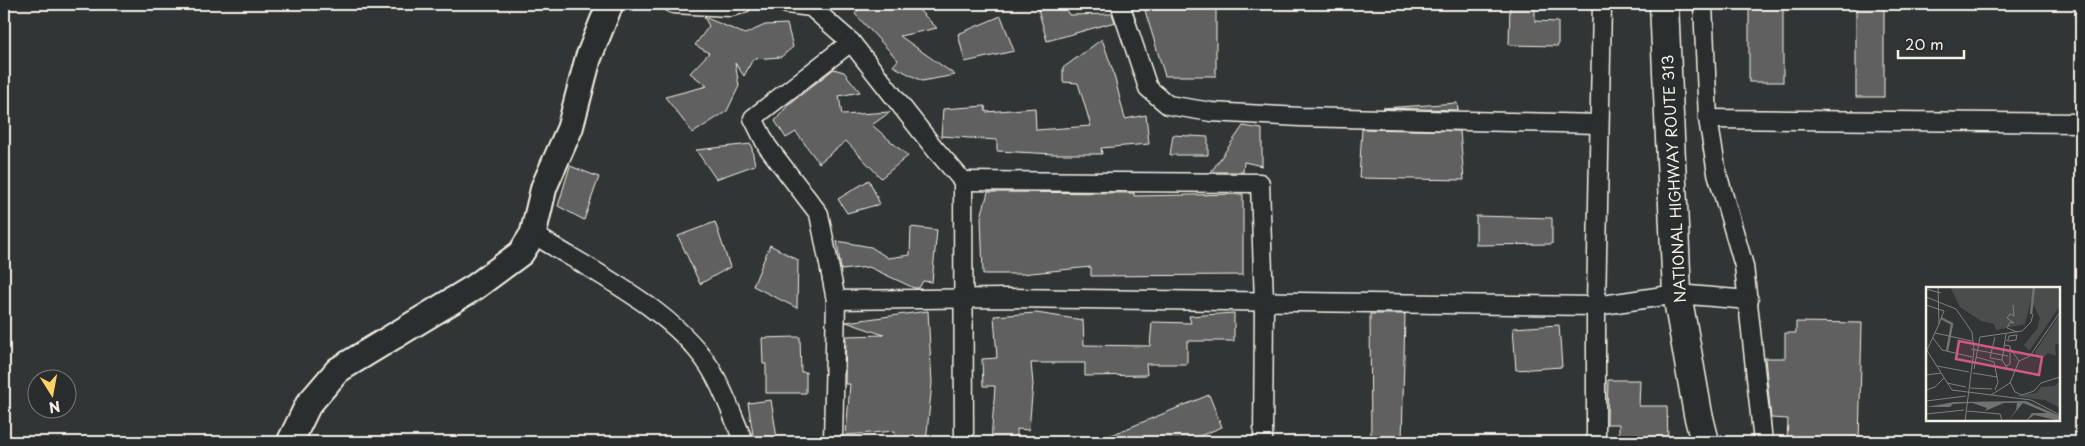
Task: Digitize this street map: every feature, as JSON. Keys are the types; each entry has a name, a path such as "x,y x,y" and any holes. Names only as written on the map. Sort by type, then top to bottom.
{"highway":[{"name":"NATIONAL HIGHWAY ROUTE 313","path":"1664,4 1677,294 1698,414 1705,442"}],"street":[{"path":"290,442 308,406 338,370 475,287 521,253 533,234 544,187 570,128 588,59 610,4"},
{"path":"673,4 730,7 742,4"},
{"path":"787,4 811,7 851,42 934,149 963,181 964,442"},
{"path":"1120,4 1148,88 1168,105 1211,112 1300,117 1600,124"},
{"path":"1596,442 1596,306 1602,4"},
{"path":"1703,4 1708,119 1717,173 1744,266 1762,442"},
{"path":"832,442 836,300 819,214 767,146 754,118 851,42"},
{"path":"1708,119 2081,123"},
{"path":"963,181 1260,183 1264,304 1263,442"},
{"path":"533,234 638,300 678,329 709,366 744,442"},
{"path":"836,300 964,298 1264,304 1596,306 1677,294 1748,300"}],"building":[{"path":"856,4 913,4 937,28 900,36 955,75 922,81 893,66 898,60 855,14 859,9"},
{"path":"1049,4 1063,4 1069,15 1112,14 1115,22 1047,41 1038,9"},
{"path":"1143,4 1216,4 1216,76 1165,76"},
{"path":"1510,4 1535,4 1535,21 1558,22 1558,46 1509,45"},
{"path":"1749,4 1783,4 1783,82 1749,82"},
{"path":"1856,4 1884,4 1884,97 1856,97"},
{"path":"1001,16 1014,51 965,62 958,34"},
{"path":"704,17 745,34 765,25 787,24 793,47 781,57 753,59 744,76 735,63 739,86 727,111 693,133 665,97 707,86 690,73 709,53 695,45 709,26"},
{"path":"1102,39 1113,71 1125,119 1146,115 1149,144 1101,148 1102,154 1054,154 997,151 997,140 941,136 943,109 985,106 986,112 1035,108 1036,130 1091,126 1078,83 1063,82 1063,68"},
{"path":"834,69 844,72 860,92 839,96 842,115 890,112 872,125 908,156 881,178 846,141 819,163 796,132 786,138 775,121 788,105"},
{"path":"1457,103 1458,110 1383,108"},
{"path":"1243,126 1262,129 1262,166 1244,162 1243,172 1211,172"},
{"path":"1362,129 1460,131 1464,180 1359,178"},
{"path":"1173,135 1208,137 1208,155 1170,155"},
{"path":"751,144 755,165 716,179 696,150"},
{"path":"570,166 599,177 584,220 558,206"},
{"path":"869,180 880,204 847,213 838,199"},
{"path":"988,192 1134,193 1134,196 1243,194 1243,275 1091,276 1091,267 1021,274 983,274 981,217"},
{"path":"1476,216 1552,218 1552,244 1476,245"},
{"path":"715,222 730,267 700,284 678,236"},
{"path":"911,227 937,230 932,282 923,281 919,288 914,288 869,267 841,270 837,241 871,247 888,258 910,255"},
{"path":"770,245 798,260 797,308 753,286"},
{"path":"928,311 932,383 926,442 895,442 895,431 846,435 850,384 845,384 846,336 884,335 846,322"},
{"path":"1036,313 1083,320 1084,345 1150,346 1152,322 1191,323 1189,316 1234,313 1234,341 1187,341 1187,364 1146,364 1147,375 1085,376 1085,363 1031,363 1033,384 1029,430 1017,429 1017,442 991,442 995,386 983,386 982,359 997,358 994,316"},
{"path":"1370,314 1405,314 1402,442 1371,442"},
{"path":"1796,322 1862,323 1859,442 1787,441 1788,419 1771,418 1765,358 1785,358 1785,333 1796,333"},
{"path":"1559,325 1562,367 1516,370 1513,328"},
{"path":"800,337 801,372 806,372 806,393 766,393 766,364 763,364 762,338"},
{"path":"1608,380 1640,380 1639,406 1667,406 1668,442 1619,442 1619,424 1607,424"},
{"path":"1209,395 1222,427 1185,442 1094,442"},
{"path":"771,400 777,438 754,441 748,403"}]}
